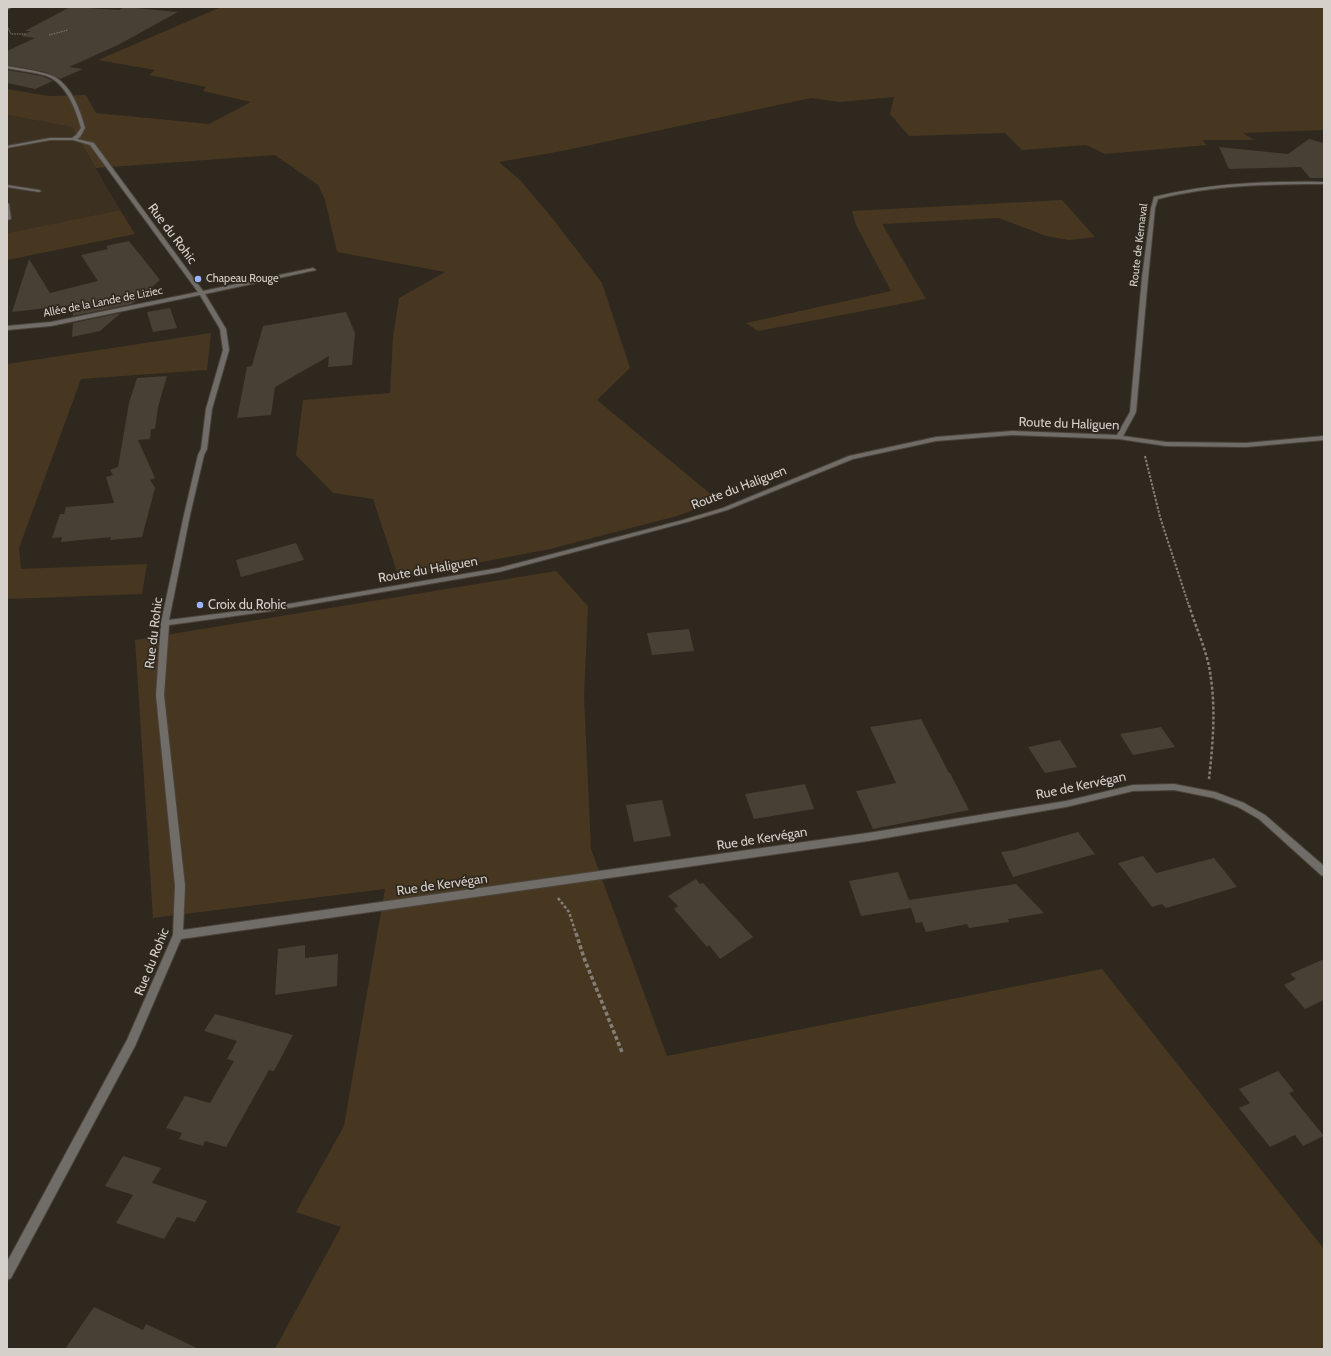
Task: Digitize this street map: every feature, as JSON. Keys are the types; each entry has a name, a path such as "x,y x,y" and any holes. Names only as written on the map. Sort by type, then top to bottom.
{"street":[{"path":"7,67 52,76 61,83 68,92 82,121 83,128 78,136 73,139"},
{"name":"Rue du Rohic","path":"7,147 50,140 73,139 92,144 137,208 201,292 223,329 226,350 209,409 204,449 193,487 165,623 160,695 180,886 178,935 131,1043 7,1274"},
{"name":"Route de Kernaval","path":"1119,437 1133,412 1145,278 1153,208 1156,198 1179,191 1224,184 1258,182 1324,183"},
{"path":"7,186 39,191"},
{"path":"7,204 9,219 7,219"},
{"name":"Allée de la Lande de Liziec","path":"7,328 51,324 86,318 201,292 313,270"},
{"name":"Route du Haliguen","path":"165,623 271,609 499,570 725,509 851,456 936,439 1012,433 1119,437 1166,444 1246,445 1324,438"},
{"name":"Rue de Kervégan","path":"178,935 941,826 1066,804 1133,788 1174,787 1208,794 1241,806 1262,817 1324,872"}],"path":[{"path":"8,28 11,34 26,34"},
{"path":"49,35 68,30"},
{"path":"1140,440 1160,517 1210,671 1214,735 1208,794"},
{"path":"547,883 569,912 584,958 622,1052"}],"shaded area":[{"path":"221,7 1324,7 1324,130 1243,133 1254,140 1202,140 1207,145 1105,154 1086,145 1022,150 1005,133 909,136 890,114 894,97 840,102 811,98 562,151 499,162 520,180 553,219 602,283 630,368 597,400 719,501 677,516 550,549 399,578 373,499 333,493 296,455 303,400 390,393 393,337 399,298 445,272 337,252 325,200 318,185 275,155 96,168 72,127 7,115 7,89 49,96 86,95 96,113 209,124 251,102 203,91 206,87 149,75 155,70 98,60"},
{"path":"7,115 72,127 120,210 7,233"},
{"path":"1062,200 1095,237 1069,240 1046,236 999,218 882,224 926,299 758,331 746,323 891,291 856,225 852,211"},
{"path":"120,210 135,234 7,260 7,233"},
{"path":"211,333 207,370 81,379 19,548 21,569 147,564 142,594 7,599 7,364"},
{"path":"556,571 588,606 584,696 591,849 667,1056 1102,969 1324,1249 1324,1349 275,1349 341,1227 296,1212 344,1126 385,889 153,918 135,640"}],"building":[{"path":"70,7 119,10 125,7 178,12 118,45 69,67 83,69 60,79 45,72 7,65 7,51 35,38 21,36 31,31 25,31"},
{"path":"7,70 42,76 53,81 35,89 7,83"},
{"path":"1309,139 1324,143 1324,178 1310,178 1301,167 1229,169 1219,147 1288,154"},
{"path":"129,241 160,280 132,304 73,316 73,305 12,312 29,259 50,293 98,281 81,255 108,249 106,246"},
{"path":"170,308 177,328 153,332 147,312"},
{"path":"346,312 355,333 352,365 328,367 329,356 275,387 271,415 237,418 247,367 252,366 263,326"},
{"path":"121,313 100,331 72,337 73,323"},
{"path":"167,376 158,407 155,429 151,429 150,439 138,440 155,478 150,480 155,488 142,537 110,540 111,537 61,542 62,537 52,538 60,514 64,514 66,507 114,503 106,477 113,475 110,470 118,467 129,403 137,378"},
{"path":"296,543 304,560 241,577 236,560"},
{"path":"689,629 694,651 652,655 647,633"},
{"path":"921,719 969,810 873,829 856,791 896,783 870,727"},
{"path":"1161,727 1175,747 1133,755 1120,734"},
{"path":"1060,740 1077,767 1045,773 1028,747"},
{"path":"805,784 814,809 754,819 745,794"},
{"path":"662,800 671,836 634,842 626,805"},
{"path":"1078,832 1095,854 1013,877 1001,852 1014,850"},
{"path":"1143,856 1156,873 1214,858 1237,887 1166,908 1162,904 1152,907 1118,863"},
{"path":"898,872 909,900 1016,884 1044,913 1008,919 1009,922 969,928 967,924 926,932 922,922 916,923 911,908 861,916 849,881"},
{"path":"696,879 700,884 703,883 753,937 720,959 709,945 707,947 674,909 678,906 668,896"},
{"path":"305,945 305,958 338,954 337,986 275,995 278,949"},
{"path":"1324,959 1324,1000 1305,1009 1284,985 1296,979 1290,974"},
{"path":"215,1014 293,1035 274,1071 269,1070 226,1147 205,1141 203,1146 179,1139 182,1133 166,1128 185,1096 210,1103 234,1061 227,1059 237,1041 204,1031"},
{"path":"1278,1071 1294,1091 1289,1093 1324,1136 1303,1146 1295,1135 1270,1147 1239,1108 1250,1103 1239,1089"},
{"path":"123,1156 161,1168 152,1183 207,1201 195,1222 177,1217 164,1239 116,1223 133,1195 105,1186"},
{"path":"94,1307 143,1330 146,1324 199,1349 65,1349"}],"place":[{"name":"Chapeau Rouge","path":"198,279"},
{"name":"Croix du Rohic","path":"200,605"}]}
